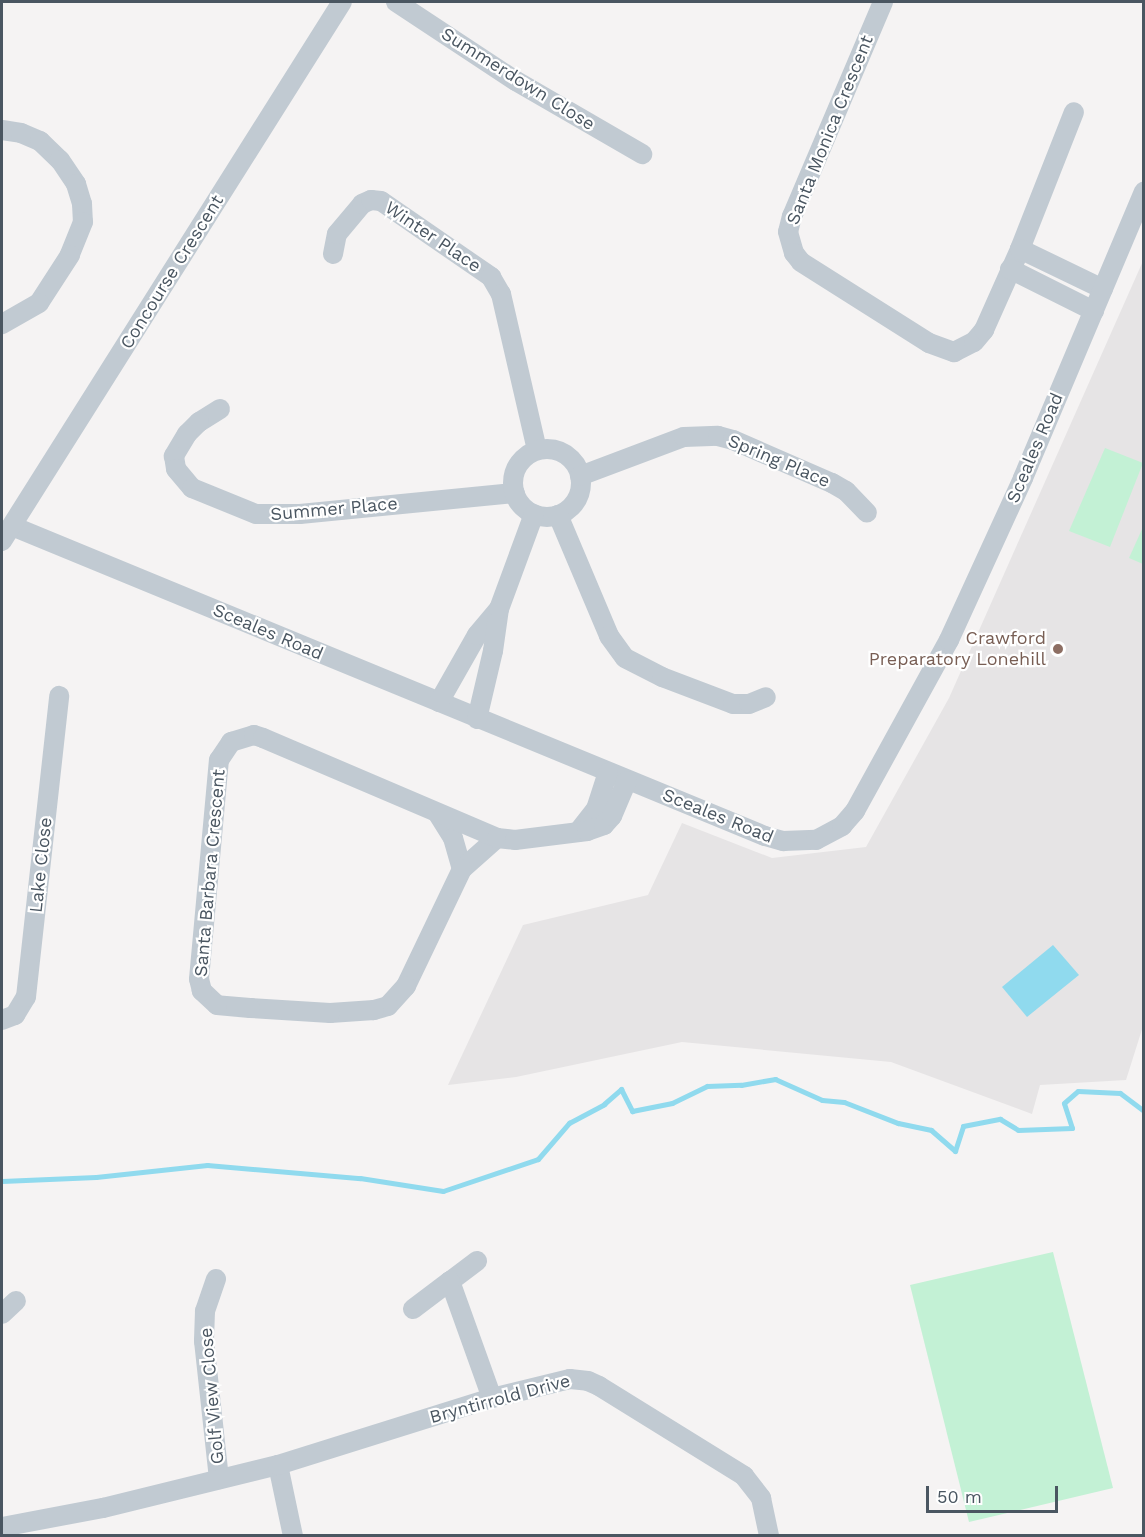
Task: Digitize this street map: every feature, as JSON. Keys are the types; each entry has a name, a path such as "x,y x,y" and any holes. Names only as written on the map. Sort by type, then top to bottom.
{"street":[{"name":"Concourse Crescent","path":"7,533 342,2"},
{"name":"Summerdown Close","path":"396,2 516,81 642,154"},
{"name":"Santa Monica Crescent","path":"883,2 792,216 788,232 794,253 814,272 929,343 954,352 974,342 984,330 1020,249 1074,112"},
{"path":"2,130 40,141 60,160 76,184 82,204 83,222 70,255 39,303 2,324"},
{"name":"Sceales Road","path":"7,533 438,702 627,781 783,841 816,840 842,826 855,811 907,720 971,596 1143,192"},
{"name":"Winter Place","path":"333,254 337,234 362,204 371,200 381,201 492,277 501,294 537,450"},
{"path":"1020,249 1103,289"},
{"path":"1010,269 1094,311"},
{"name":"Summer Place","path":"220,409 199,422 187,434 174,456 176,469 192,488 256,514 300,514 515,493"},
{"name":"Spring Place","path":"580,476 684,437 718,436 733,440 832,483 846,491 867,513"},
{"path":"551,449 564,454 575,463 580,476 579,492 571,506 558,515 546,517 534,514 519,502 515,493 513,483 519,462 537,450 551,449"},
{"path":"477,719 493,651 499,609 534,514"},
{"path":"558,515 609,636 625,658 662,677 733,704 749,704 766,697"},
{"path":"438,702 477,635 499,609"},
{"name":"Lake Close","path":"2,1020 15,1015 26,997 59,696"},
{"name":"Santa Barbara Crescent","path":"497,838 462,869 406,986 388,1006 374,1010 330,1013 250,1008 217,1005 202,991 200,979 219,760 231,742 254,735 263,738 497,838 529,840 596,828 608,821 627,781"},
{"path":"578,832 596,809 608,773"},
{"path":"438,814 453,838 462,869"},
{"path":"413,1309 477,1261"},
{"name":"Golf View Close","path":"216,1279 205,1311 204,1341 219,1479"},
{"path":"450,1281 492,1398"},
{"name":"Bryntirrold Drive","path":"2,1527 39,1528 103,1508 278,1465 492,1398 570,1379 588,1381 599,1386 744,1476 761,1498 769,1536"},
{"path":"278,1465 293,1536"}],"shaded area":[{"name":"Crawford Preparatory Lonehill","path":"1143,261 1144,1023 1126,1080 1040,1085 1032,1114 891,1062 682,1042 516,1077 448,1085 523,925 648,895 682,823 772,858 866,847 949,698"}],"green space":[{"path":"1105,448 1143,463 1110,547 1069,531"},
{"path":"1143,527 1143,564 1129,558"},
{"path":"1053,1252 1113,1488 969,1522 910,1285"}],"water":[{"path":"1053,945 1079,975 1027,1017 1002,987"}],"waterway":[{"path":"2,1181 96,1177 207,1165 360,1178 443,1191 538,1159 569,1123 604,1104 621,1089 632,1111 672,1103 707,1086 741,1085 775,1079 822,1100 844,1102 898,1123 931,1130 955,1151 963,1126 1000,1119 1018,1130 1072,1128 1064,1103 1078,1091 1120,1093 1144,1111"}],"place":[{"name":"Crawford Preparatory Lonehill","path":"1058,649"}]}
